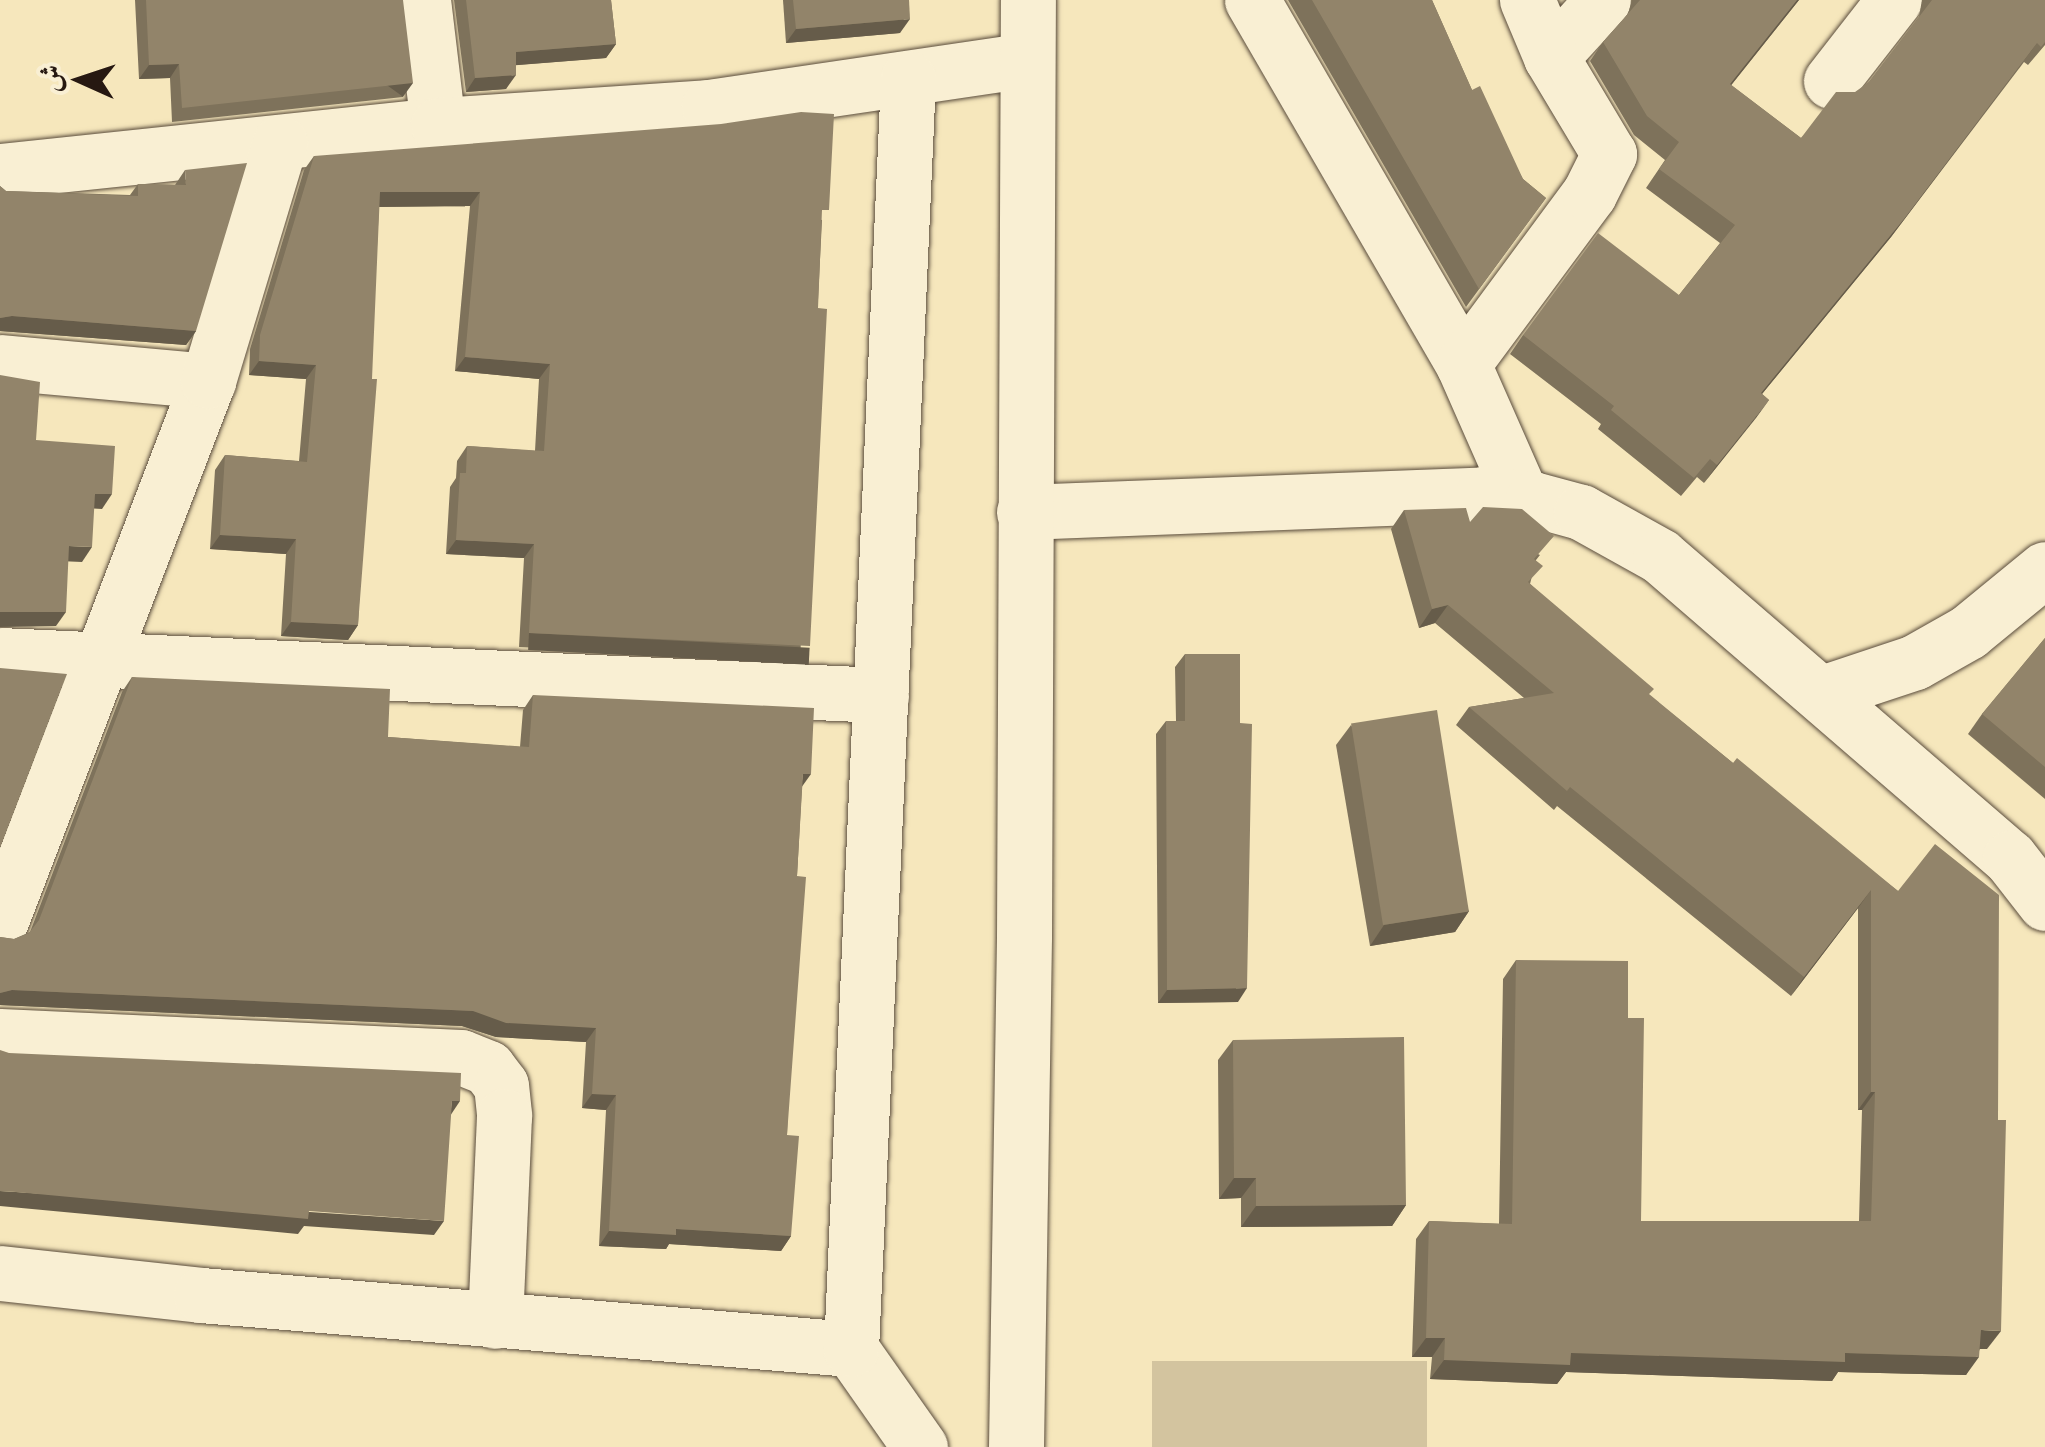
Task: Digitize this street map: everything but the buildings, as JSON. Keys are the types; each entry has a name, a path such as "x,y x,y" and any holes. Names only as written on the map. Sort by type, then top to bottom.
{"street":[{"path":"423,0 438,125"},
{"path":"1016,1447 1028,0"},
{"path":"1252,0 1462,364 1522,498"},
{"path":"1462,364 1589,194 1609,154 1551,57 1527,0"},
{"path":"1551,57 1602,0"},
{"path":"1831,81 1894,0"},
{"path":"0,171 438,125 709,107 1027,60"},
{"path":"908,78 851,1349 920,1447"},
{"path":"0,923 208,381 280,143"},
{"path":"0,362 208,381"},
{"path":"1024,512 1482,494 1522,498 1581,512 1660,556 2010,858 2045,904"},
{"path":"1822,693 1916,662 1968,632 2045,569"},
{"path":"0,655 881,695"},
{"path":"0,1036 460,1057 488,1068 501,1085 504,1116 496,1321"},
{"path":"0,1272 496,1321 851,1349"}],"shaded area":[{"path":"1152,1361 1427,1361 1427,1447 1152,1447"}]}
